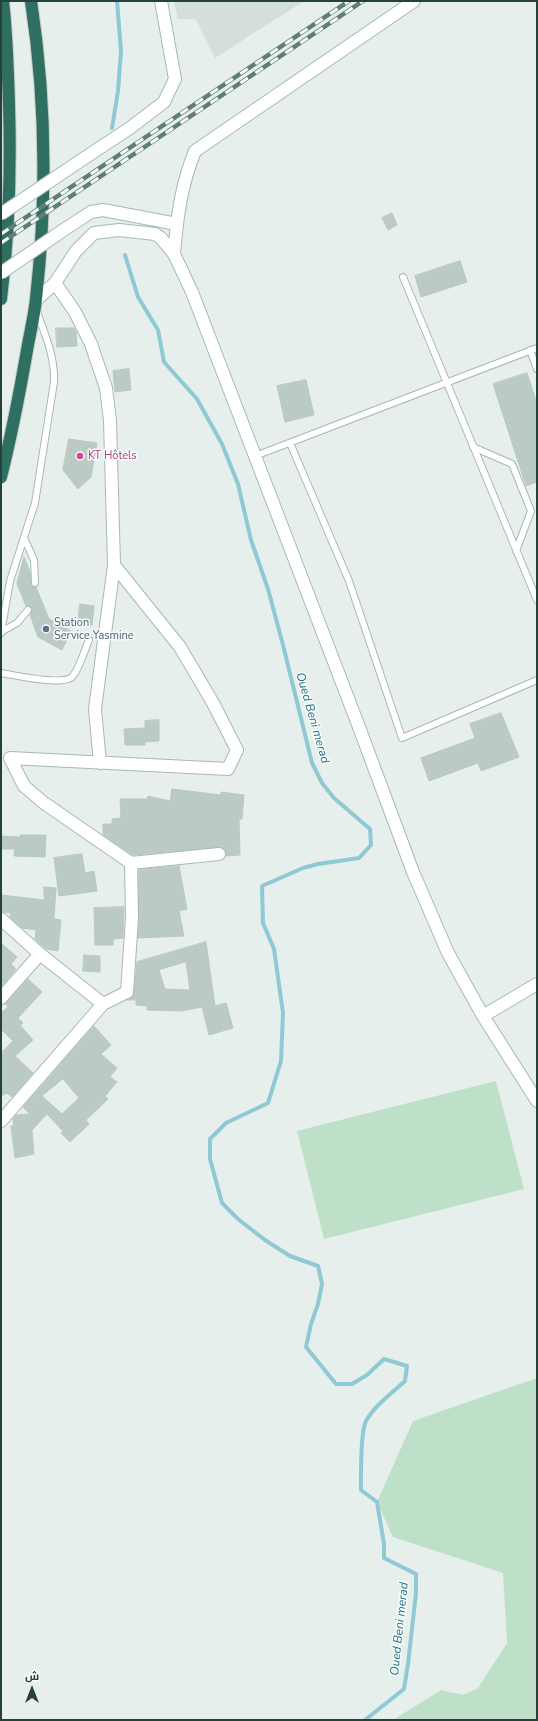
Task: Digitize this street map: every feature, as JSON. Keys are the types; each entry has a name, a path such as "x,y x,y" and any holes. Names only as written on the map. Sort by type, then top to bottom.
{"highway":[{"path":"1,299 7,249 10,164 7,36 3,1"},
{"path":"1,477 14,425 36,303 42,228 44,119 36,32 31,1"},
{"path":"1,49 8,68"}],"street":[{"path":"1,214 130,128 164,102 175,79 161,1"},
{"path":"174,254 178,206 186,171 194,151 414,1"},
{"path":"1,273 91,212 103,210 177,224"},
{"path":"36,303 55,283 76,251 94,233 119,230 155,234 161,238 174,254 192,292 413,872 448,953 483,1016 537,1101"},
{"path":"55,283 76,312 91,344 106,388 110,420 114,565 95,709 100,763"},
{"path":"114,565 180,646 212,703 237,750 228,769 10,758 24,786 44,803 131,862 219,854"},
{"path":"1,1121 103,1004 127,992 132,918 131,862"},
{"path":"1,919 40,954 103,1004"},
{"path":"1,998 40,954"},
{"path":"483,1016 537,984"}],"lane":[{"path":"403,277 537,600"},
{"path":"1,633 10,581 31,515 38,487 55,372 52,354 36,303"},
{"path":"255,456 537,348"},
{"path":"530,350 537,368"},
{"path":"290,443 349,581 402,738 537,680"},
{"path":"473,447 512,464 531,511 516,551"},
{"path":"24,538 34,560 34,583"},
{"path":"1,633 17,623 28,610"},
{"path":"1,673 57,681 68,679 75,673 89,640"}],"shaded area":[{"path":"174,1 304,1 215,58 196,19 178,19"}],"green space":[{"path":"496,1081 524,1189 324,1239 297,1131"},
{"path":"537,1378 537,1720 393,1720 441,1690 463,1695 478,1688 507,1643 503,1573 393,1537 377,1502 413,1421"}],"building":[{"path":"392,213 397,225 388,230 382,218"},
{"path":"460,261 467,282 421,297 415,276"},
{"path":"56,328 74,328 76,331 77,346 57,347"},
{"path":"129,369 131,390 115,392 113,371"},
{"path":"527,373 537,404 537,482 526,486 493,384"},
{"path":"306,380 314,415 285,422 277,386"},
{"name":"KT Hôtels","path":"69,439 97,443 91,477 78,489 63,470"},
{"path":"24,557 30,572 31,585 36,587 49,619 71,631 62,650 38,637 30,615 32,608 26,606 17,584"},
{"path":"80,604 94,606 92,625 78,624"},
{"path":"501,713 519,757 481,771 478,763 429,781 421,758 475,738 470,724"},
{"path":"159,720 159,741 145,742 145,745 125,745 124,729 145,728 145,721"},
{"path":"172,789 221,795 221,792 244,795 242,819 239,819 240,855 226,856 225,849 218,847 133,855 103,835 103,824 112,824 112,819 121,818 120,799 147,799 148,796 170,801"},
{"path":"21,835 46,835 45,857 14,856 15,849 1,849 1,836 20,837"},
{"path":"82,854 85,873 94,871 97,891 59,896 54,858"},
{"path":"179,866 187,909 179,911 184,936 138,938 139,870"},
{"path":"44,887 56,888 54,919 61,920 58,951 46,949 35,939 36,930 22,928 10,917 11,913 1,912 1,895 44,900"},
{"path":"124,907 123,938 113,939 113,945 95,945 94,908"},
{"path":"206,942 215,1006 226,1003 233,1028 209,1035 202,1007 181,1011 147,1010 147,1006 136,1005 136,1000 127,1000 133,996 134,993 137,962","holes":["186,962 190,990 165,989 159,970"]},
{"path":"1,943 17,957 11,964 16,969 1,987"},
{"path":"84,955 100,956 100,972 83,971"},
{"path":"28,979 42,992 18,1018 23,1023 20,1025 33,1040 15,1056 33,1073 12,1097 7,1093 1,1096 1,1053 13,1041 1,1029 1,1013 8,1007 5,1004"},
{"path":"94,1026 111,1045 101,1054 117,1068 110,1077 117,1082 105,1096 108,1099 86,1120 89,1124 70,1142 61,1133 63,1131 47,1114 32,1130 34,1154 15,1158 11,1126 14,1126 13,1119 16,1115 30,1114 23,1107","holes":["63,1079 79,1098 62,1114 42,1096"]}],"waterway":[{"name":"Oued Beni merad","path":"112,128 118,91 121,51 117,1"},
{"name":"Oued Beni merad","path":"125,255 138,297 158,330 164,362 197,399 222,444 238,484 251,540 268,589 283,645 312,763 322,783 334,798 370,829 371,845 359,858 318,864 303,868 262,886 263,923 274,949 283,1013 281,1061 268,1103 226,1123 210,1139 210,1159 222,1203 238,1219 265,1240 290,1256 318,1266 322,1284 306,1347 336,1384 352,1384 367,1375 384,1359 407,1366 405,1381 379,1404 366,1421 362,1444 361,1490 377,1502 384,1544 384,1558 416,1574 416,1593 408,1664 404,1689 365,1720"}],"railway":[{"path":"1,234 349,1"},
{"path":"1,243 363,1"}],"place":[{"name":"KT Hôtels","path":"80,456"},
{"name":"Station Service Yasmine","path":"46,629"}]}
